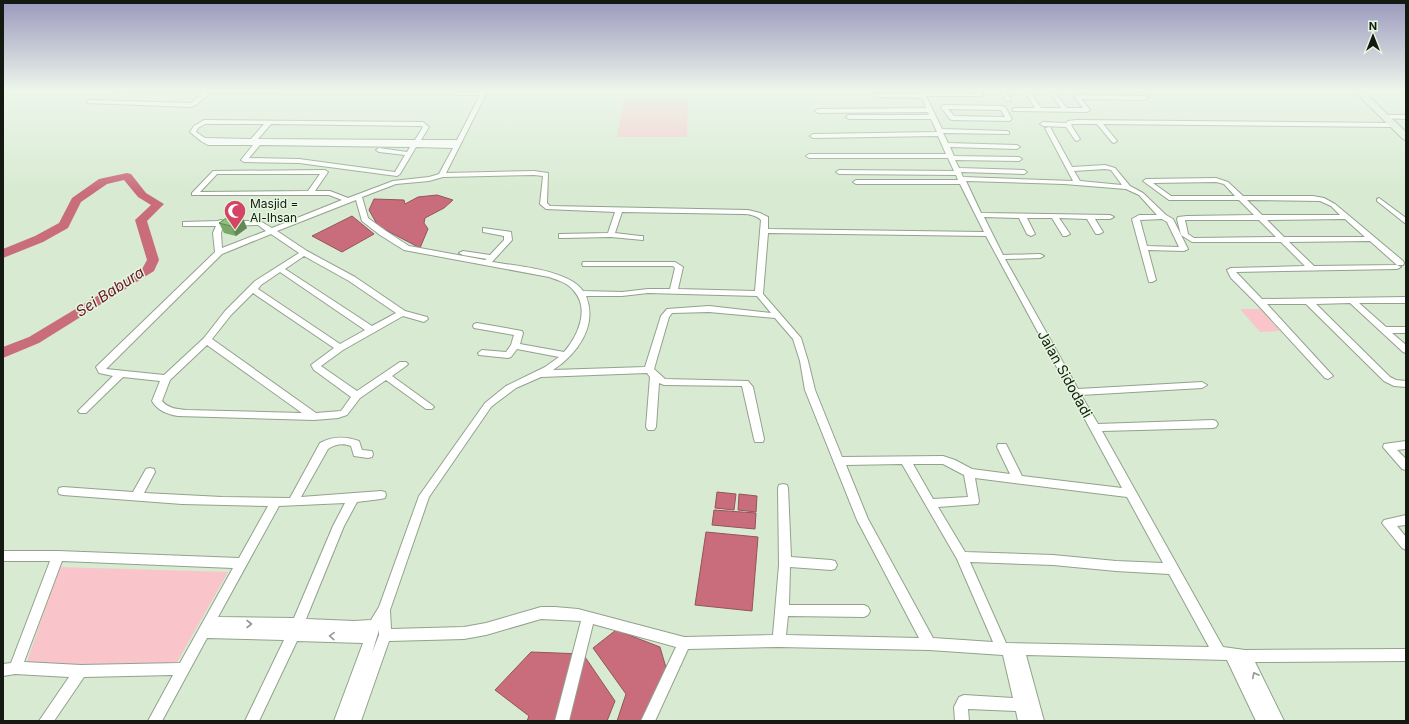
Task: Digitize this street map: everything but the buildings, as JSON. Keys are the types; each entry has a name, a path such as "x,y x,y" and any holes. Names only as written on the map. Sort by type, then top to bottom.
{"main road":[{"path":"1392,124 1406,137"}],"street":[{"path":"202,124 196,127 193,132 208,143 254,142 416,144"},
{"path":"268,124 254,142 244,160 299,161 396,174 426,127 423,124 390,124"},
{"path":"442,175 468,124"},
{"name":"Jalan Sidodadi","path":"936,124 1000,257 1129,493 1172,569 1250,694 1263,721"},
{"path":"1100,124 1114,141"},
{"path":"1170,124 1394,126"},
{"path":"1077,139 1068,125 1046,126 1072,169 1078,184"},
{"path":"813,136 1007,133"},
{"path":"254,142 458,144"},
{"path":"336,144 410,154"},
{"path":"946,145 1017,147"},
{"path":"809,156 1020,159"},
{"path":"1072,169 1113,169 1128,187 1141,194 1163,218 1171,223 1184,248 1144,248"},
{"path":"310,193 325,172 215,172 194,194 330,193 347,200"},
{"path":"840,172 960,176 1128,187"},
{"path":"856,182 1024,172"},
{"path":"166,378 120,374 102,371 100,367 219,252 394,182 429,179 442,175 542,173 547,175 543,204 545,207 728,212 761,215 765,219 759,294 797,338 804,361 810,390 863,520 882,560 929,644"},
{"path":"1312,268 1240,198 1226,183 1219,180 1146,181 1169,198 1240,198 1317,198 1333,205 1348,217 1402,266"},
{"path":"358,196 360,208 365,219 383,233 407,248 489,260"},
{"path":"1379,200 1406,222"},
{"path":"611,235 619,210"},
{"path":"981,215 1110,217"},
{"path":"1022,216 1031,234"},
{"path":"1055,217 1066,234"},
{"path":"1090,217 1099,232"},
{"path":"1152,280 1136,219 1139,217 1163,218"},
{"path":"1348,217 1181,219 1185,235 1191,240 1374,239"},
{"path":"219,252 217,233 221,222"},
{"path":"186,224 255,222 274,231 304,253 352,279 402,313 424,319"},
{"path":"486,230 508,234 508,240 489,260"},
{"path":"770,231 988,234"},
{"path":"562,236 611,235 640,238"},
{"path":"442,249 566,280 582,293 622,294 648,290 759,294"},
{"path":"304,253 258,283 228,313 207,340 166,378 157,401 164,409 174,412 314,417 342,414 357,396 403,364"},
{"path":"1000,257 1040,256"},
{"path":"586,264 675,264 679,267 674,291"},
{"path":"1328,376 1230,270 1402,266"},
{"path":"279,268 371,330"},
{"path":"253,289 340,348"},
{"path":"341,721 364,659 372,631 384,610 424,496 432,482 488,405 500,393 510,387 541,374 567,355 578,342 586,313 582,293"},
{"path":"1352,300 1406,350"},
{"path":"1260,302 1406,300"},
{"path":"1309,302 1387,379 1394,384 1406,384"},
{"path":"651,427 652,373 665,316 670,311 709,309 778,316"},
{"path":"357,396 316,368 318,362 402,313"},
{"path":"477,326 519,333 515,346 508,355 482,353"},
{"path":"1385,330 1406,330"},
{"path":"207,340 314,417"},
{"path":"515,346 567,355"},
{"path":"541,374 652,373 664,382 745,383 748,387 759,440"},
{"path":"83,411 120,374"},
{"path":"386,376 429,407"},
{"path":"1075,392 1202,386"},
{"path":"1094,428 1212,424"},
{"path":"293,502 324,446 328,443 340,440 352,442 355,444 358,453 368,454"},
{"path":"1406,445 1388,447 1406,466"},
{"path":"1002,447 1018,479"},
{"path":"838,461 948,461 969,473 1129,493"},
{"path":"906,462 962,557 1010,649 1037,721"},
{"path":"136,496 150,472"},
{"path":"930,503 974,501 969,473"},
{"path":"779,641 783,610 786,528 782,488"},
{"path":"63,492 275,504 354,499 380,495"},
{"path":"252,721 296,629 339,526 354,499"},
{"path":"155,721 275,504"},
{"path":"1406,520 1388,523 1406,545"},
{"path":"3,556 58,556 242,563"},
{"path":"58,556 9,669 81,671 183,669"},
{"path":"962,557 1053,560 1116,566 1172,569"},
{"path":"784,562 831,565"},
{"path":"354,721 384,635 384,610"},
{"path":"783,610 864,611"},
{"path":"384,635 464,633 486,629 540,613 571,614 684,643 779,641 929,644 1010,649 1225,654 1245,656 1406,655"},
{"path":"562,721 588,618"},
{"path":"206,628 372,631"},
{"path":"648,721 684,643"},
{"path":"1010,649 1026,721"},
{"path":"1245,656 1277,721"},
{"path":"46,721 81,671"},
{"path":"1250,694 1264,693"},
{"path":"962,721 961,707 964,702 1022,705"}],"shaded area":[{"path":"619,124 687,124 687,137 617,137"},
{"path":"437,195 453,200 444,208 425,218 424,223 428,229 420,248 378,226 369,210 374,199 404,200 405,204 418,197"},
{"path":"352,216 374,234 342,252 312,236"},
{"path":"1240,309 1260,309 1280,331 1260,332"},
{"path":"717,492 736,494 734,510 715,508"},
{"path":"739,494 757,496 756,512 738,510"},
{"path":"714,510 756,513 755,529 712,525"},
{"path":"706,532 758,537 752,611 695,605"},
{"path":"59,567 228,572 176,664 26,665"},
{"path":"616,630 660,647 669,678 642,721 617,721 626,694 593,648"},
{"path":"531,652 583,654 615,701 607,721 527,721 529,716 495,690"}],"waterway":[{"name":"Sei Babura","path":"3,254 39,239 64,225 76,200 103,181 127,176 142,195 158,204 141,220 153,260 147,271 34,340 3,353"}],"place":[{"name":"Masjid = Al-Ihsan","path":"235,230"}]}
